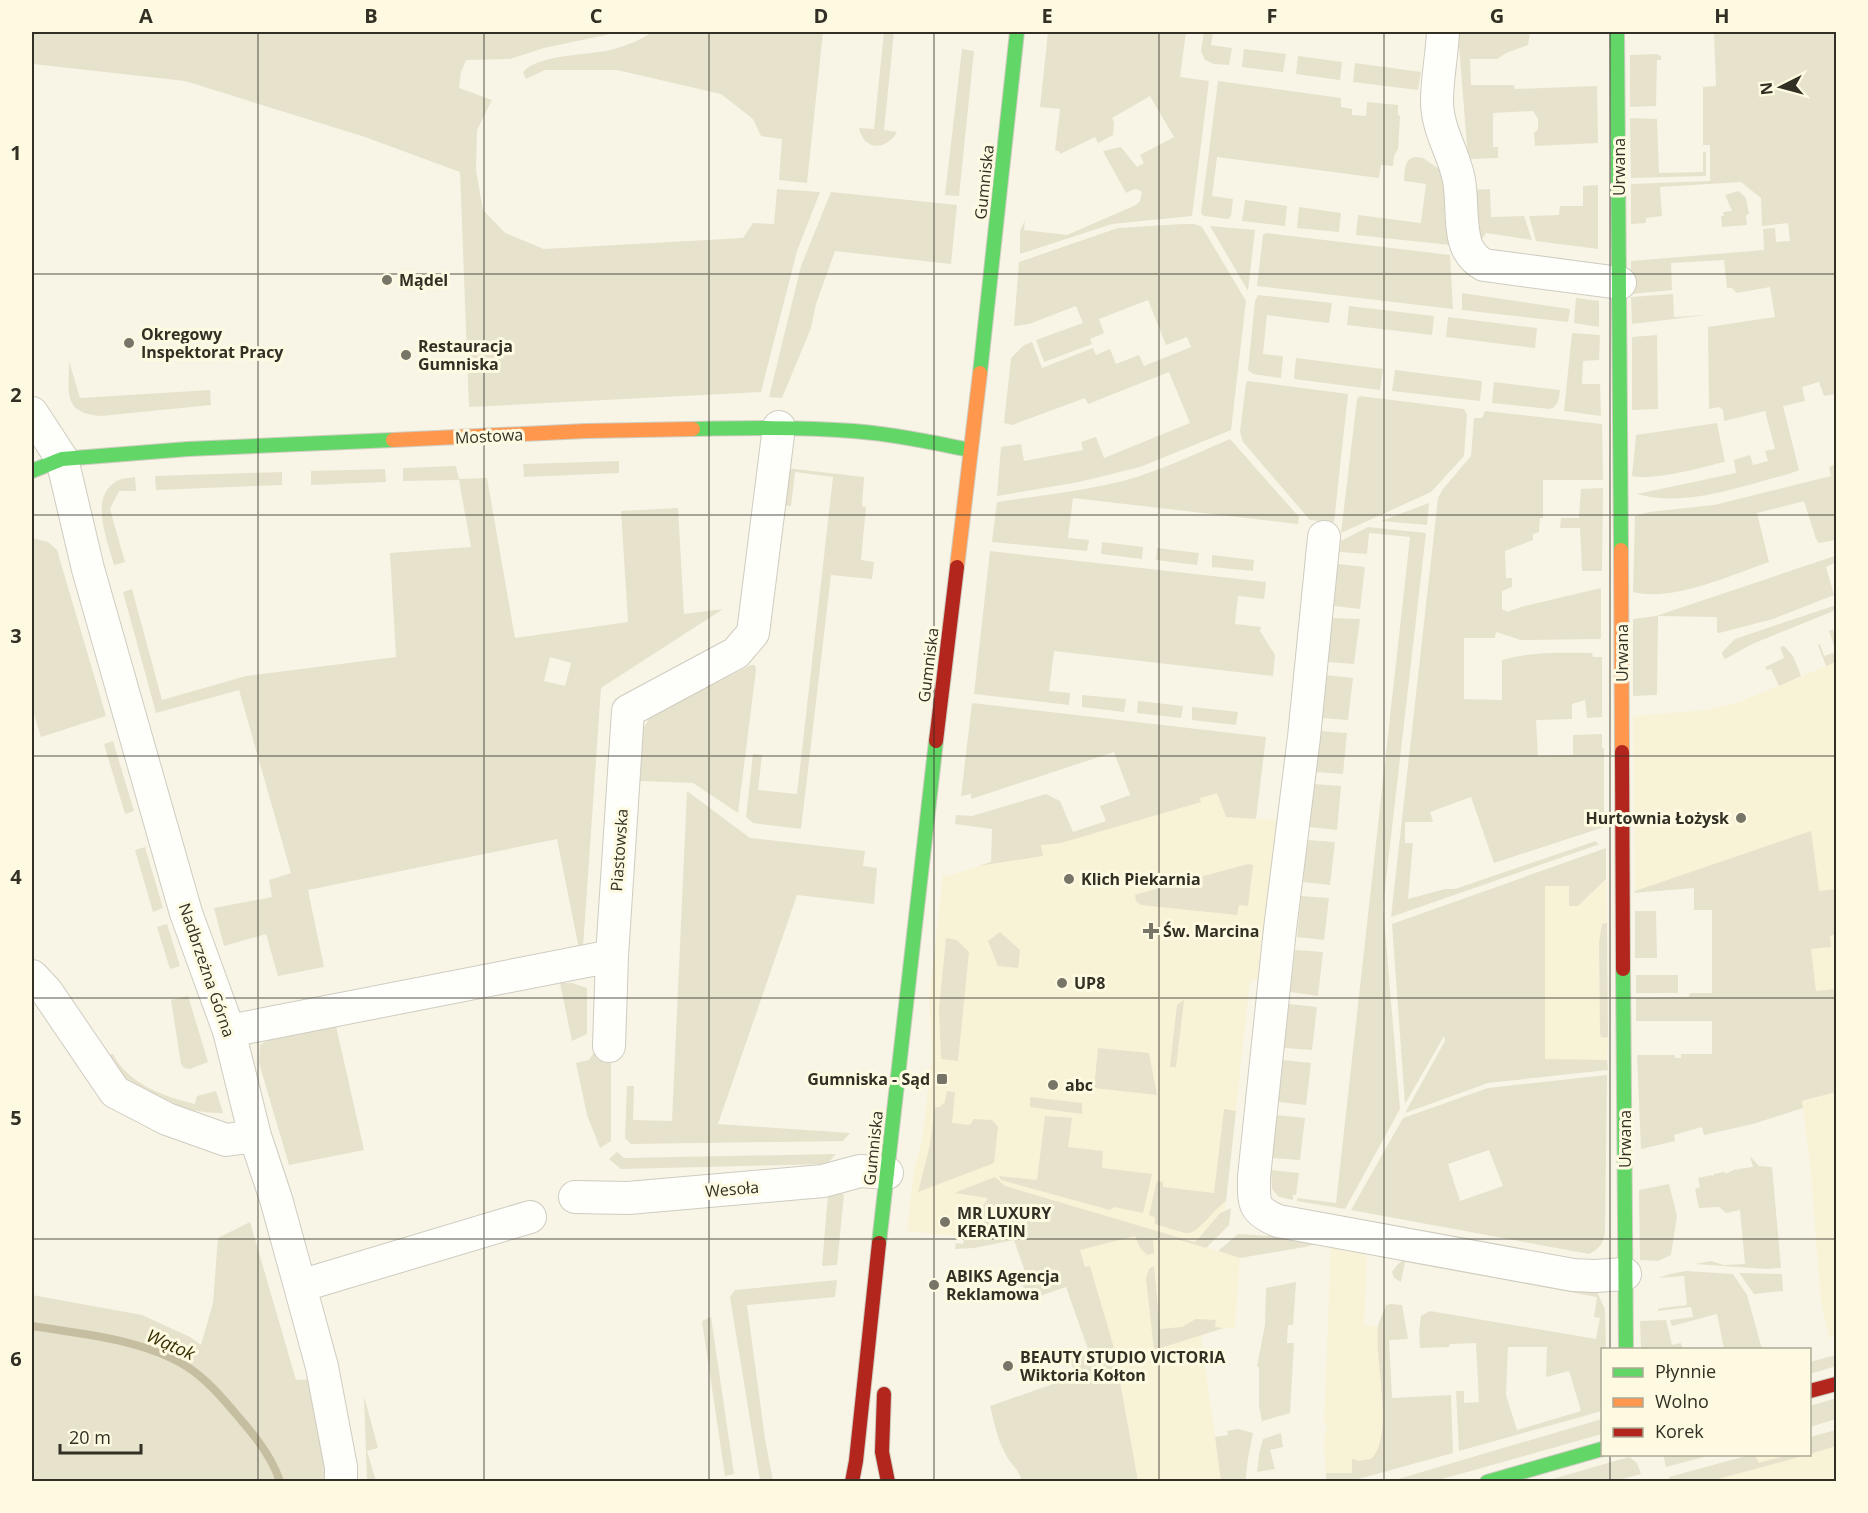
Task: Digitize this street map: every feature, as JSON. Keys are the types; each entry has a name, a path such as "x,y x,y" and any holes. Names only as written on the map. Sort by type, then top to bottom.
{"street":[{"name":"Gumniska","path":"852,1482 1017,32"},
{"path":"1443,32 1438,111 1444,138 1459,180 1468,249 1484,265 1620,283"},
{"name":"Urwana","path":"1617,32 1626,1348"},
{"path":"32,413 62,459"},
{"name":"Mostowa","path":"32,471 62,459 188,449 586,431 778,427 854,431 912,438 970,450"},
{"name":"Piastowska","path":"609,1046 612,956 628,711 736,653 753,633 778,427"},
{"name":"Nadbrzeżna Górna","path":"62,459 88,569 186,913 229,1030 255,1136 276,1199 300,1286 322,1367 341,1467 341,1482"},
{"path":"1324,537 1304,737 1280,929 1254,1177 1257,1209 1278,1221 1573,1275 1625,1274"},
{"path":"229,1030 612,956"},
{"path":"32,976 47,992 115,1092 167,1119 226,1140 255,1136"},
{"name":"Wesoła","path":"575,1197 628,1198 823,1180 860,1171 887,1173"},
{"path":"300,1286 530,1217"},
{"name":"Gumniska","path":"874,1302 881,1346"},
{"path":"884,1376 882,1452 888,1482"},
{"path":"1811,1390 1836,1383"},
{"path":"1487,1482 1601,1449"},
{"name":"Gumniska","path":"856,1461 858,1482"}],"shaded area":[{"path":"32,32 620,32 544,48 510,59 466,60 461,72 459,88 492,100 477,130 476,170 483,210 505,233 544,249 743,238 753,223 774,224 777,189 820,192 797,251 761,392 469,407 460,172 365,137 185,81 33,64 32,74"},
{"path":"652,32 823,32 807,183 779,180 782,139 761,136 753,119 721,94 617,70 545,70 526,79 523,72 541,61 604,51 639,40"},
{"path":"884,32 894,32 884,130 897,132 887,143 876,146 866,141 859,128 874,129"},
{"path":"1048,32 1186,32 1180,77 1209,81 1192,216 1112,224 1020,254 1020,231 1025,220 1024,230 1067,235 1136,205 1140,201 1142,192 1136,189 1126,193 1103,151 1121,147 1137,167 1144,163 1140,155 1174,137 1150,96 1112,118 1113,135 1098,143 1095,137 1060,154 1059,151 1055,151 1060,109 1040,107"},
{"path":"1204,32 1213,32 1211,45 1232,48 1229,65 1214,64 1205,60 1201,51"},
{"path":"1458,32 1530,32 1528,45 1497,59 1470,59 1471,85 1514,85 1515,89 1597,86 1598,143 1535,146 1534,133 1538,129 1538,119 1533,111 1493,113 1493,147 1498,147 1498,158 1468,159"},
{"path":"1714,32 1836,32 1836,402 1834,394 1824,396 1819,382 1802,387 1805,401 1783,406 1799,470 1713,494 1656,498 1637,494 1736,473 1734,460 1750,455 1753,465 1768,461 1765,451 1775,449 1765,411 1724,421 1723,410 1719,407 1709,409 1708,327 1775,317 1770,287 1737,293 1732,288 1727,288 1724,260 1671,263 1672,290 1631,294 1631,261 1764,250 1763,229 1775,228 1776,242 1790,241 1788,223 1762,226 1761,198 1741,182 1660,187 1662,216 1646,218 1646,223 1631,224 1631,184 1710,181 1710,145 1703,145 1703,87 1716,86"},
{"path":"962,49 974,51 959,196 945,195"},
{"path":"1244,49 1286,54 1283,72 1242,67"},
{"path":"1657,54 1661,56 1661,60 1657,60 1656,106 1630,107 1630,55"},
{"path":"1298,56 1342,62 1340,80 1296,74"},
{"path":"1355,63 1421,72 1418,90 1353,82"},
{"path":"1218,81 1341,98 1341,107 1352,109 1352,115 1366,116 1367,102 1398,105 1400,116 1398,149 1394,156 1393,166 1381,165 1379,178 1217,157 1212,196 1233,199 1231,216 1228,219 1204,216 1201,213"},
{"path":"1630,118 1657,119 1659,173 1703,172 1703,152 1706,152 1706,176 1631,178"},
{"path":"1415,157 1423,158 1442,171 1450,245 1356,235 1358,215 1421,223 1426,184 1404,181 1407,163"},
{"path":"1598,185 1598,249 1536,241 1529,216 1559,215 1560,206 1583,206 1583,186"},
{"path":"1490,189 1491,217 1524,216 1532,240 1486,233 1478,245 1468,190"},
{"path":"1739,191 1746,198 1749,214 1746,215 1747,225 1722,227 1723,212 1732,211 1725,195"},
{"path":"831,192 957,205 951,264 835,251 816,304 811,328 782,398 769,397 801,266"},
{"path":"1245,200 1287,206 1285,226 1242,221"},
{"path":"1299,207 1341,213 1339,232 1297,228"},
{"path":"1183,224 1202,227 1246,301 1231,430 1140,467 1079,482 997,496 1001,447 1021,444 1024,461 1083,450 1081,442 1096,437 1104,458 1190,423 1169,372 1088,404 1085,398 1012,425 1004,423 1011,358 1024,345 1032,342 1042,368 1093,348 1096,355 1110,349 1116,364 1139,355 1144,366 1191,347 1187,337 1166,345 1148,300 1099,319 1104,333 1090,339 1092,344 1044,362 1036,340 1083,323 1076,306 1029,324 1014,326 1019,262 1118,228"},
{"path":"1210,226 1255,230 1248,291"},
{"path":"1266,233 1450,255 1453,309 1257,286 1263,235"},
{"path":"1462,293 1570,309 1568,322 1462,310"},
{"path":"1673,294 1674,317 1707,315 1632,324 1631,297"},
{"path":"1258,295 1332,303 1329,323 1267,315 1263,354 1283,356 1281,378 1253,374 1248,370 1255,301"},
{"path":"1576,298 1599,301 1599,327 1574,323"},
{"path":"1349,306 1434,316 1432,335 1347,325"},
{"path":"1448,317 1537,328 1535,348 1446,337"},
{"path":"1572,333 1600,335 1599,360 1583,361 1582,384 1600,384 1601,416 1564,411"},
{"path":"1657,335 1658,409 1632,410 1632,337"},
{"path":"1296,358 1383,369 1380,390 1294,379"},
{"path":"69,361 80,398 210,390 211,405 101,416 88,414 74,406 70,399"},
{"path":"1395,370 1482,381 1480,401 1392,391"},
{"path":"1248,381 1348,394 1334,522 1310,520 1243,442 1240,432"},
{"path":"1494,382 1560,390 1558,402 1549,409 1492,403"},
{"path":"1360,396 1464,409 1467,415 1464,456 1431,492 1341,533 1357,399"},
{"path":"1485,411 1602,424 1603,480 1543,480 1543,518 1540,518 1539,532 1533,534 1533,540 1505,551 1506,578 1512,578 1512,587 1502,591 1502,609 1507,612 1601,588 1601,639 1521,640 1496,632 1495,638 1464,638 1464,699 1502,700 1502,660 1547,653 1592,653 1593,657 1602,657 1602,717 1587,718 1585,700 1572,704 1572,719 1536,720 1538,756 1573,755 1573,735 1602,734 1604,827 1494,863 1471,797 1430,812 1433,822 1405,822 1405,843 1413,843 1408,899 1445,889 1455,889 1596,841 1598,844 1603,843 1391,917 1438,498 1471,456 1474,418 1482,418"},
{"path":"1717,423 1725,462 1653,477 1632,476 1636,435"},
{"path":"1230,439 1299,517 1298,524 1073,498 1068,538 1089,540 1087,551 992,542 997,502 1123,481 1164,467"},
{"path":"619,461 619,473 524,477 523,464"},
{"path":"1836,464 1836,540 1819,543 1804,501 1757,513 1769,562 1702,586 1684,590 1649,594 1633,592 1635,516 1649,512 1714,505 1831,476 1829,467"},
{"path":"456,466 459,479 487,478 515,638 628,622 621,511 678,508 684,614 723,609 601,688 583,947 579,949 557,839 308,890 324,967 278,976 266,934 224,946 214,908 272,897 269,880 291,873 239,690 156,713 123,592 132,589 162,700 246,676 396,657 390,553 471,547 459,480 403,481 403,468","holes":["550,657 571,663 565,686 544,681"]},
{"path":"786,468 864,477 862,506 866,507 861,560 874,562 872,579 831,575 801,829 753,823 746,817 753,754 762,755 758,790 797,794 833,477 795,472 791,506 782,505"},
{"path":"385,469 386,482 311,485 311,471"},
{"path":"282,472 282,485 156,490 155,476"},
{"path":"135,477 136,491 119,491 110,509 125,562 114,565 102,520 103,498 108,488 117,481"},
{"path":"1603,488 1602,571 1582,571 1580,528 1560,528 1561,518 1579,518 1581,489"},
{"path":"1429,503 1427,525 1381,521"},
{"path":"1368,527 1426,533 1383,906 1400,1109 1345,1209 1297,1201 1297,1198 1336,1203 1410,537 1369,533 1367,554 1340,552 1341,541"},
{"path":"32,538 48,542 57,550 106,716 41,737 34,714 32,714"},
{"path":"1102,542 1143,547 1142,559 1101,554"},
{"path":"1157,548 1199,553 1197,565 1156,560"},
{"path":"990,551 1266,582 1264,599 1238,596 1235,624 1261,627 1260,631 1275,655 1273,676 1054,651 1049,691 1070,693 1069,705 974,694"},
{"path":"1835,553 1836,562 1826,567 1834,595 1773,619 1719,633 1717,632 1717,617 1658,616 1657,695 1633,696 1633,619 1656,616 1835,556"},
{"path":"1212,555 1254,560 1253,571 1212,567"},
{"path":"1338,564 1365,567 1360,609 1334,606"},
{"path":"1836,605 1836,610 1752,644 1725,659 1722,654 1735,639"},
{"path":"1332,618 1360,619 1354,664 1327,662"},
{"path":"1833,629 1836,640 1836,652 1829,631"},
{"path":"1820,644 1824,656 1836,652 1836,662 1826,666 1818,645"},
{"path":"1784,646 1793,656 1801,676 1779,686 1771,669 1767,670 1765,667 1784,658 1780,647"},
{"path":"1836,662 1836,1021 1798,1032 1791,838 1635,891 1633,716 1706,710 1739,702"},
{"path":"755,665 756,670 738,813 693,783 640,781 643,729 650,717"},
{"path":"1326,675 1353,678 1348,720 1321,718"},
{"path":"1082,695 1126,699 1124,712 1082,707"},
{"path":"1138,701 1183,706 1181,718 1137,713"},
{"path":"972,703 1266,737 1256,819 1226,817 1217,793 1200,798 1201,802 1061,843 1041,845 1043,856 978,866 991,862 992,829 955,824 956,815 972,816 1046,794 1060,801 1073,832 1106,821 1100,806 1130,795 1114,752 971,799 971,794 961,796"},
{"path":"1192,707 1238,712 1236,725 1192,720"},
{"path":"1320,731 1347,733 1343,774 1315,772"},
{"path":"113,741 134,811 125,814 104,744"},
{"path":"1314,784 1341,786 1337,830 1309,827"},
{"path":"687,791 750,838 865,851 863,866 877,868 874,904 797,895 718,1124 850,1133 843,1141 631,1144 625,1138 627,1086 634,1086 633,1120 672,1121"},
{"path":"1217,793 1226,817 1278,820 1260,978 1250,981 1225,1209 1192,1243 1240,1258 1235,1329 1224,1328 1201,1336 1221,1481 1138,1481 1117,1362 1078,1251 995,1187 964,1237 907,1231 914,1169 922,1140 932,1057 929,998 943,875 948,876 991,862 1106,821"},
{"path":"1811,831 1819,891 1836,889 1836,934 1830,936 1831,947 1811,949 1816,991 1835,989 1836,984 1836,1092 1802,1101 1803,1108 1753,1124 1704,1135 1702,1127 1674,1135 1675,1141 1641,1149 1637,1055 1675,1055 1675,1058 1681,1058 1681,1054 1712,1054 1712,1021 1636,1021 1636,998 1689,997 1690,993 1712,993 1712,910 1694,910 1694,888 1634,893 1635,891"},
{"path":"1307,840 1335,842 1330,885 1303,882"},
{"path":"145,847 163,908 153,912 135,850"},
{"path":"1606,848 1606,879 1578,906 1569,906 1569,886 1545,886 1545,1059 1607,1060 1608,1070 1488,1083 1405,1113 1445,1041 1444,1036 1405,1104 1392,924"},
{"path":"1248,864 1253,865 1248,906 1239,905 1237,915 1141,905 1136,901 1135,895 1138,894"},
{"path":"1606,879 1607,923 1602,924 1599,942 1600,1033 1601,1037 1608,1037 1607,1060 1545,1060 1545,886 1569,886 1578,906"},
{"path":"1301,896 1329,898 1324,940 1297,937"},
{"path":"1635,911 1656,911 1657,958 1635,958"},
{"path":"1607,923 1608,1037 1606,1038 1601,1037 1600,1033 1599,942 1602,924"},
{"path":"167,924 180,966 170,969 157,927"},
{"path":"1000,932 1020,950 1018,968 998,966 988,941"},
{"path":"946,938 957,940 969,952 958,1061 941,1059 939,1009"},
{"path":"1295,950 1323,952 1318,996 1290,992"},
{"path":"1636,975 1678,975 1678,993 1636,993"},
{"path":"560,983 572,983 587,988 587,1034 572,1041"},
{"path":"188,996 208,1062 190,1069 184,1068 181,1064 171,1000"},
{"path":"1184,1000 1176,1067 1170,1067 1177,1005"},
{"path":"1289,1004 1317,1007 1312,1050 1284,1048"},
{"path":"336,1026 364,1150 289,1165 259,1063 260,1045 269,1039"},
{"path":"597,1047 611,1056 611,1141 600,1148 587,1115 576,1063 589,1060"},
{"path":"1098,1048 1149,1053 1157,1095 1094,1088"},
{"path":"113,1054 128,1073 148,1088 160,1093 195,1104 197,1096 216,1091 223,1113 187,1109 140,1089 98,1057"},
{"path":"1283,1060 1311,1063 1306,1105 1278,1102"},
{"path":"1607,1075 1605,1233 1600,1246 1589,1254 1351,1210 1403,1118 1488,1088","holes":["1489,1150 1503,1186 1460,1201 1448,1164"]},
{"path":"947,1091 955,1092 952,1123 970,1125 974,1119 992,1120 998,1127 994,1163 918,1192 930,1145 935,1107 945,1102"},
{"path":"1836,1092 1836,1336 1829,1338 1821,1302 1810,1163 1802,1102"},
{"path":"1030,1097 1082,1103 1082,1114 1030,1107"},
{"path":"1224,1109 1236,1111 1226,1201 1198,1228 1189,1233 1155,1224 1155,1217 1149,1215 1157,1181 1163,1182 1163,1187 1214,1193"},
{"path":"1276,1115 1305,1118 1300,1160 1272,1158"},
{"path":"1045,1116 1072,1118 1068,1147 1103,1151 1102,1168 1152,1174 1143,1213 1114,1207 1110,1210 1001,1180 999,1176 1037,1180"},
{"path":"617,1152 624,1158 836,1154 827,1164 621,1169 609,1159"},
{"path":"1750,1156 1759,1166 1772,1167 1781,1268 1695,1264 1711,1261 1724,1265 1745,1264 1740,1210 1726,1213 1719,1207 1699,1208 1695,1189 1700,1187 1698,1178 1712,1175 1713,1177 1714,1174 1725,1172 1725,1174 1736,1169 1739,1171 1738,1169 1753,1167"},
{"path":"1271,1170 1299,1173 1296,1195 1293,1195 1293,1200 1279,1197 1272,1189"},
{"path":"995,1177 1005,1186 1194,1242 1220,1213 1231,1208 1229,1225 1206,1248 1176,1239 1153,1240 1154,1253 1147,1255 1140,1248 1135,1236 1080,1250 1085,1267 1090,1266 1114,1348 1138,1481 1022,1481 1002,1448 990,1406 1076,1376 1070,1359 1089,1352 1066,1287 1028,1300 1021,1280 1027,1277 1014,1240 974,1248 955,1249 956,1243 963,1244 964,1237 988,1198 954,1193"},
{"path":"1669,1184 1677,1216 1671,1255 1658,1261 1640,1260 1639,1190"},
{"path":"828,1194 844,1194 837,1265 822,1266"},
{"path":"250,1222 296,1380 313,1379 331,1481 282,1481 266,1449 224,1396 195,1370 170,1355 152,1347 112,1337 32,1324 32,1295 142,1315 190,1337 201,1345 213,1303 218,1238"},
{"path":"1270,1231 1331,1240 1305,1247 1240,1258 1218,1251 1238,1234 1269,1236"},
{"path":"1331,1240 1364,1253 1367,1259 1364,1325 1383,1327 1390,1469 1326,1481 1324,1440 1327,1424 1324,1423"},
{"path":"1406,1258 1596,1290 1605,1309 1606,1348 1601,1348 1601,1411 1459,1451 1456,1391 1464,1391 1464,1403 1479,1402 1476,1343 1420,1348 1421,1316 1430,1311 1596,1339 1600,1318 1594,1317 1597,1297 1405,1262 1401,1282 1394,1278 1392,1272","holes":["1508,1347 1547,1347 1546,1377 1569,1371 1581,1411 1517,1430 1506,1395"]},
{"path":"1154,1266 1160,1329 1182,1327 1196,1319 1216,1320 1215,1327 1224,1328 1154,1350 1146,1279 1149,1269"},
{"path":"1686,1271 1733,1274 1747,1295 1762,1348 1724,1348 1717,1314 1672,1326 1670,1320 1693,1317 1691,1307 1658,1311 1662,1308 1687,1305 1684,1276 1658,1278"},
{"path":"1739,1273 1782,1274 1783,1291 1754,1294"},
{"path":"837,1280 835,1297 747,1305 773,1481 760,1481 730,1297 735,1290"},
{"path":"1296,1282 1293,1325 1288,1325 1287,1343 1294,1343 1290,1413 1262,1421 1259,1406 1259,1367 1257,1366 1265,1325 1266,1288"},
{"path":"1386,1305 1402,1305 1408,1339 1389,1340 1392,1398 1451,1395 1453,1453 1351,1481 1326,1481 1326,1473 1352,1473 1352,1459 1359,1461 1371,1459 1378,1448 1383,1416 1378,1327"},
{"path":"711,1317 734,1474 725,1476 702,1321"},
{"path":"1666,1320 1672,1345 1681,1343 1683,1348 1641,1348 1640,1321"},
{"path":"32,1328 133,1346 172,1359 187,1368 214,1392 245,1427 267,1457 278,1481 32,1481"},
{"path":"1836,1355 1836,1366 1811,1374 1811,1362"},
{"path":"364,1396 378,1448 367,1451 376,1481 367,1481"},
{"path":"1836,1398 1836,1419 1811,1427 1811,1406"},
{"path":"1601,1419 1601,1434 1435,1481 1388,1482"},
{"path":"1238,1429 1253,1433 1246,1481 1221,1481 1215,1437 1228,1435 1227,1431"},
{"path":"1836,1430 1836,1481 1653,1482 1746,1456 1811,1456 1811,1437"},
{"path":"1836,1430 1836,1446 1811,1454 1811,1437"},
{"path":"1281,1433 1283,1447 1270,1450 1275,1469 1257,1472 1263,1439"},
{"path":"1663,1456 1707,1456 1666,1467"},
{"path":"1746,1456 1756,1456 1759,1463 1781,1456 1803,1456 1710,1481 1670,1481 1669,1477"},
{"path":"1629,1457 1637,1463 1641,1474 1615,1481 1542,1482"}],"waterway":[{"name":"Wątok","path":"32,1326 131,1344 150,1349 186,1366 215,1391 252,1434 269,1457 280,1482"}],"traffic: fast":[{"path":"980,373 1017,32"},
{"path":"1617,32 1621,550"},
{"path":"693,429 793,428 853,431 897,436 970,450"},
{"path":"32,471 62,459 188,449 393,440"},
{"path":"879,1243 936,741"},
{"path":"1623,969 1626,1348"},
{"path":"1487,1482 1601,1449"}],"traffic: slow":[{"path":"957,567 980,373"},
{"path":"393,440 586,431 693,429"},
{"path":"1621,550 1622,752"}],"traffic: jam":[{"path":"936,741 957,567"},
{"path":"1622,752 1623,969"},
{"path":"852,1482 879,1243"},
{"path":"1811,1391 1836,1384"},
{"path":"884,1394 882,1452 888,1482"}],"place":[{"name":"Mądel","path":"387,280"},
{"name":"Okregowy Inspektorat Pracy","path":"129,343"},
{"name":"Restauracja Gumniska","path":"406,355"},
{"name":"Hurtownia Łożysk","path":"1741,818"},
{"name":"Klich Piekarnia","path":"1069,879"},
{"name":"Św. Marcina","path":"1151,931"},
{"name":"UP8","path":"1062,983"},
{"name":"Gumniska - Sąd","path":"942,1079"},
{"name":"abc","path":"1053,1085"},
{"name":"MR LUXURY KERATIN","path":"945,1222"},
{"name":"ABIKS Agencja Reklamowa","path":"934,1285"},
{"name":"BEAUTY STUDIO VICTORIA Wiktoria Kołton","path":"1008,1366"}]}
